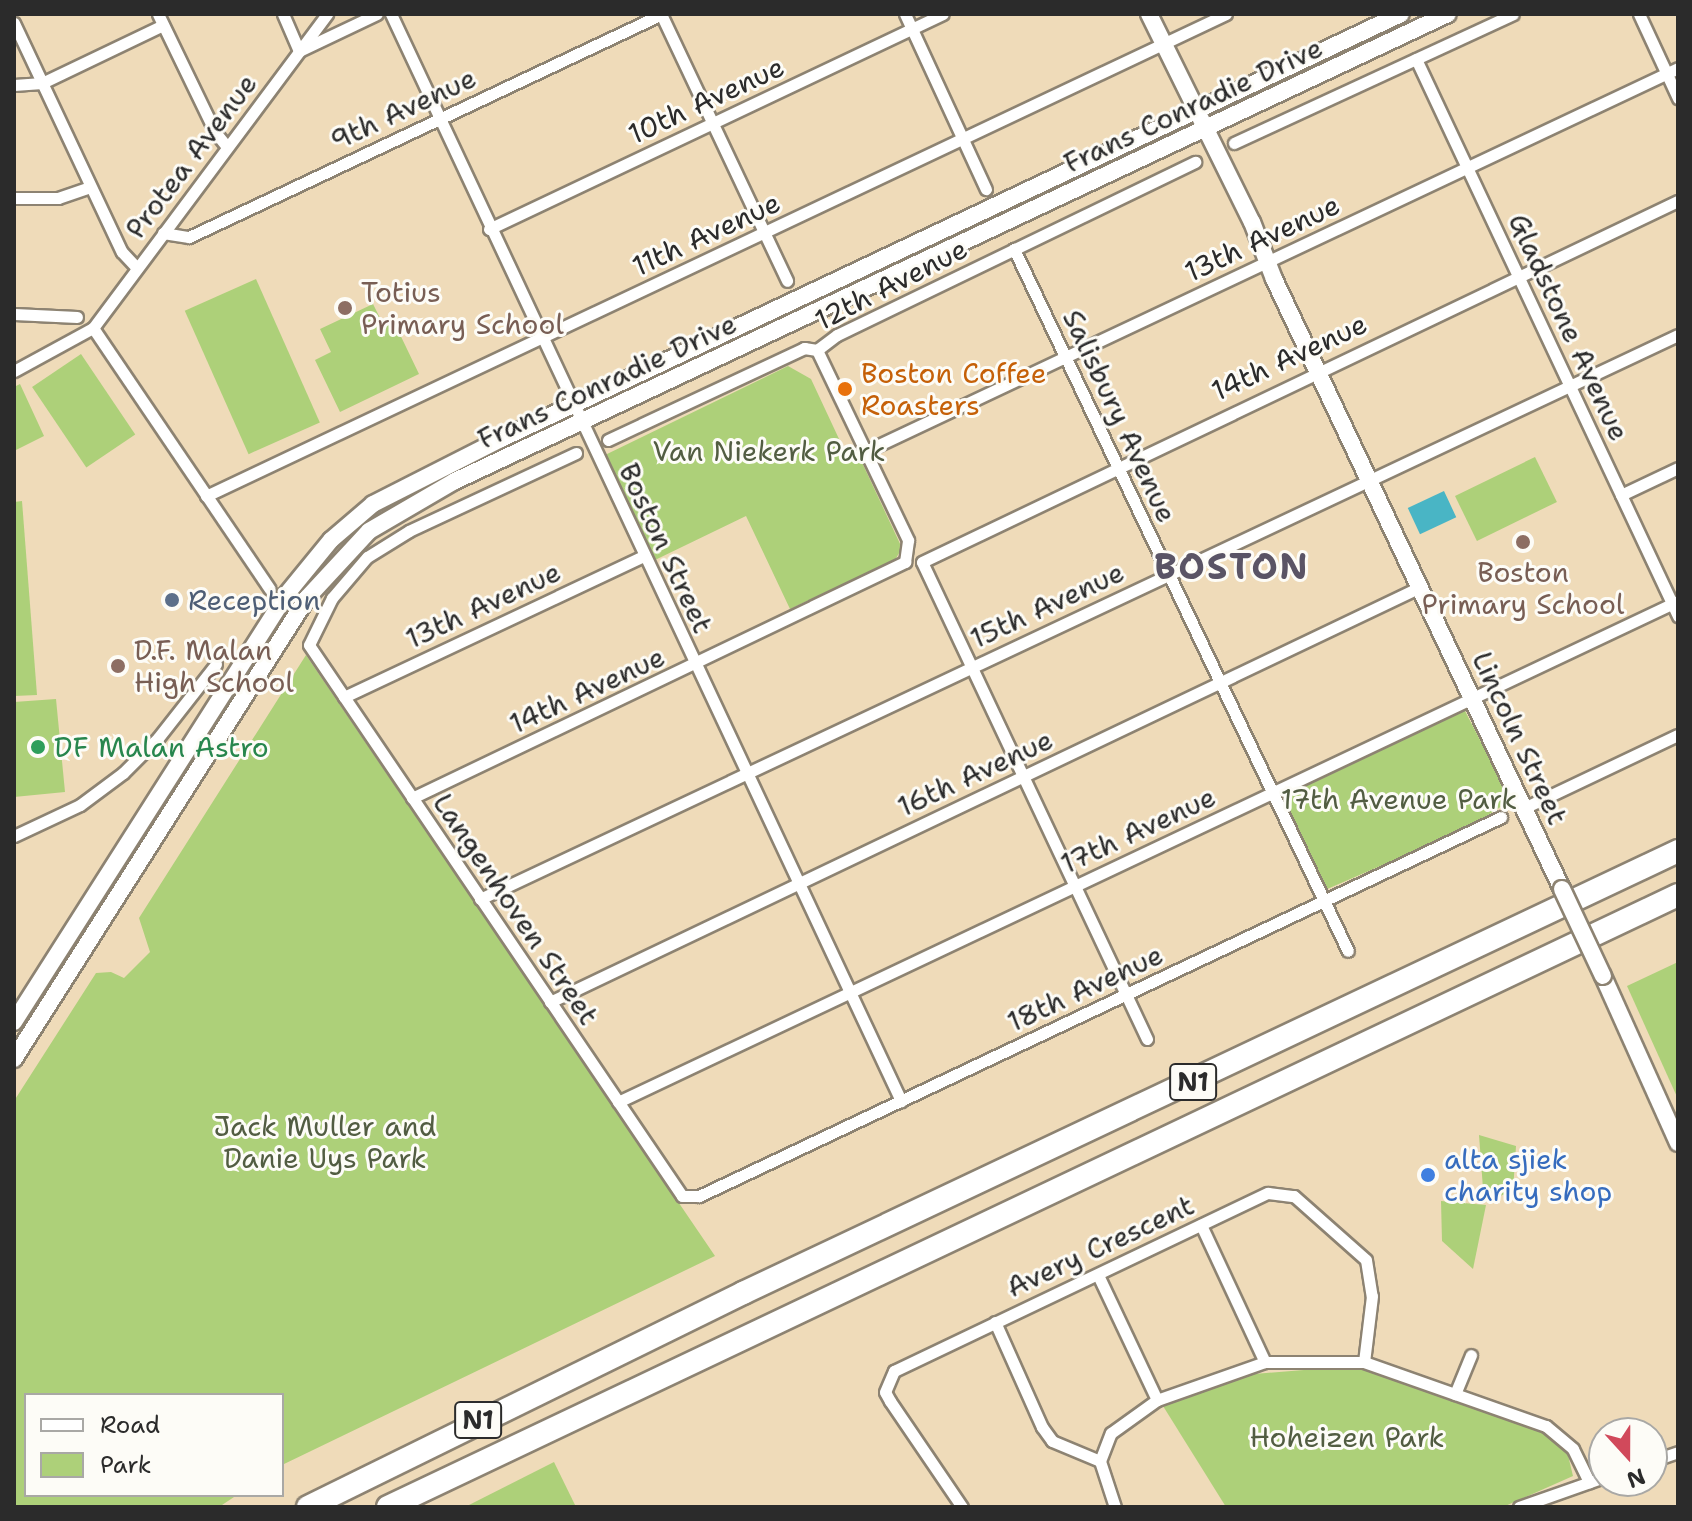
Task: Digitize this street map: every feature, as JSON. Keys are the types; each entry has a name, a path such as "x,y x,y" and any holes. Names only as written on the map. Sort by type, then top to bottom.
{"highway":[{"name":"N1","path":"308,1507 716,1306 1678,851"},
{"name":"N1","path":"388,1507 1678,895"}],"main road":[{"name":"Lincoln Street","path":"1149,14 1603,976 1678,1143"},
{"name":"Frans Conradie Drive","path":"14,1022 286,595 323,548 396,490 1401,14"},
{"name":"Frans Conradie Drive","path":"14,1059 324,575 369,531 405,507 579,422 1448,14"}],"street":[{"path":"283,14 299,51 377,14"},
{"name":"Protea Avenue","path":"93,328 327,14"},
{"name":"Boston Street","path":"391,14 437,120 901,1101"},
{"path":"661,14 787,281"},
{"name":"9th Avenue","path":"163,233 189,237 661,14"},
{"path":"905,14 986,189"},
{"name":"10th Avenue","path":"489,229 943,14"},
{"name":"11th Avenue","path":"206,496 1226,14"},
{"path":"1234,143 1513,14"},
{"path":"1639,14 1678,98"},
{"path":"14,85 42,83 160,19 227,147"},
{"path":"14,23 122,252 137,268"},
{"name":"Gladstone Avenue","path":"1416,59 1569,386 1675,602 1678,616"},
{"name":"13th Avenue","path":"866,451 1268,265 1678,68"},
{"name":"12th Avenue","path":"608,440 804,348 817,350 1014,249 1195,162"},
{"path":"14,198 45,200 90,187"},
{"name":"14th Avenue","path":"969,668 922,562 1117,465 1678,201"},
{"name":"Salisbury Avenue","path":"1014,249 1348,951"},
{"path":"14,314 77,317"},
{"path":"14,371 93,328 270,589"},
{"name":"15th Avenue","path":"480,899 1678,335"},
{"path":"817,350 866,451"},
{"name":"14th Avenue","path":"412,798 897,568 908,557 908,540 866,451"},
{"name":"Langenhoven Street","path":"576,453 381,547 348,577 309,642 678,1193 688,1198"},
{"path":"1621,495 1678,468"},
{"name":"13th Avenue","path":"344,697 643,556"},
{"name":"16th Avenue","path":"550,1002 1420,587"},
{"name":"17th Avenue","path":"618,1102 1675,602"},
{"path":"14,836 80,805 123,773 158,738 216,664"},
{"path":"969,668 1147,1039"},
{"path":"1524,808 1678,735"},
{"name":"18th Avenue","path":"688,1198 901,1101 1501,817"},
{"name":"Avery Crescent","path":"962,1507 890,1401 888,1379 908,1363 1268,1193 1294,1196 1366,1260 1372,1296 1364,1362"},
{"path":"1201,1225 1265,1362"},
{"path":"1098,1275 1157,1400"},
{"path":"995,1322 1042,1427 1052,1441 1100,1461"},
{"path":"1455,1394 1471,1355"},
{"path":"1115,1507 1100,1461 1111,1433 1157,1400 1265,1362 1364,1362 1455,1394 1553,1430 1573,1449 1588,1480"},
{"path":"1519,1507 1588,1482"}],"green space":[{"path":"256,279 320,422 249,454 185,311"},
{"path":"373,304 384,326 394,322 419,374 340,412 315,360 331,352 320,329"},
{"path":"81,354 135,434 86,467 32,387"},
{"name":"Van Niekerk Park","path":"788,366 811,379 847,456 858,454 902,548 895,560 790,609 746,516 655,560 605,455"},
{"path":"20,384 44,436 14,451 14,387"},
{"path":"1535,457 1557,502 1477,541 1455,496"},
{"path":"22,501 37,695 14,696 14,502"},
{"name":"Jack Muller and Danie Uys Park","path":"306,655 715,1256 284,1464 284,1393 24,1393 24,1497 234,1497 219,1507 14,1507 14,1101 96,973 111,972 124,978 150,952 139,918"},
{"name":"DF Malan Astro","path":"56,699 65,792 14,797 14,702"},
{"name":"17th Avenue Park","path":"1464,709 1511,800 1470,827 1325,890 1285,804 1287,794"},
{"path":"1678,962 1678,1099 1627,986"},
{"path":"1479,1135 1516,1146 1513,1191 1484,1202"},
{"path":"1441,1201 1486,1205 1473,1269 1442,1241"},
{"name":"Hoheizen Park","path":"1353,1366 1546,1433 1567,1451 1573,1476 1503,1507 1226,1507 1163,1406 1254,1374"},
{"path":"554,1462 576,1507 465,1507"}],"water":[{"path":"1444,491 1456,517 1420,534 1408,508"}],"place":[{"name":"Totius Primary School","path":"345,308"},
{"name":"Boston Coffee Roasters","path":"845,389"},
{"name":"Boston Primary School","path":"1523,542"},
{"name":"Reception","path":"172,600"},
{"name":"D.F. Malan High School","path":"118,666"},
{"name":"DF Malan Astro","path":"38,747"},
{"name":"alta sjiek charity shop","path":"1428,1175"}],"district":[{"name":"BOSTON","path":"1232,567"}]}
